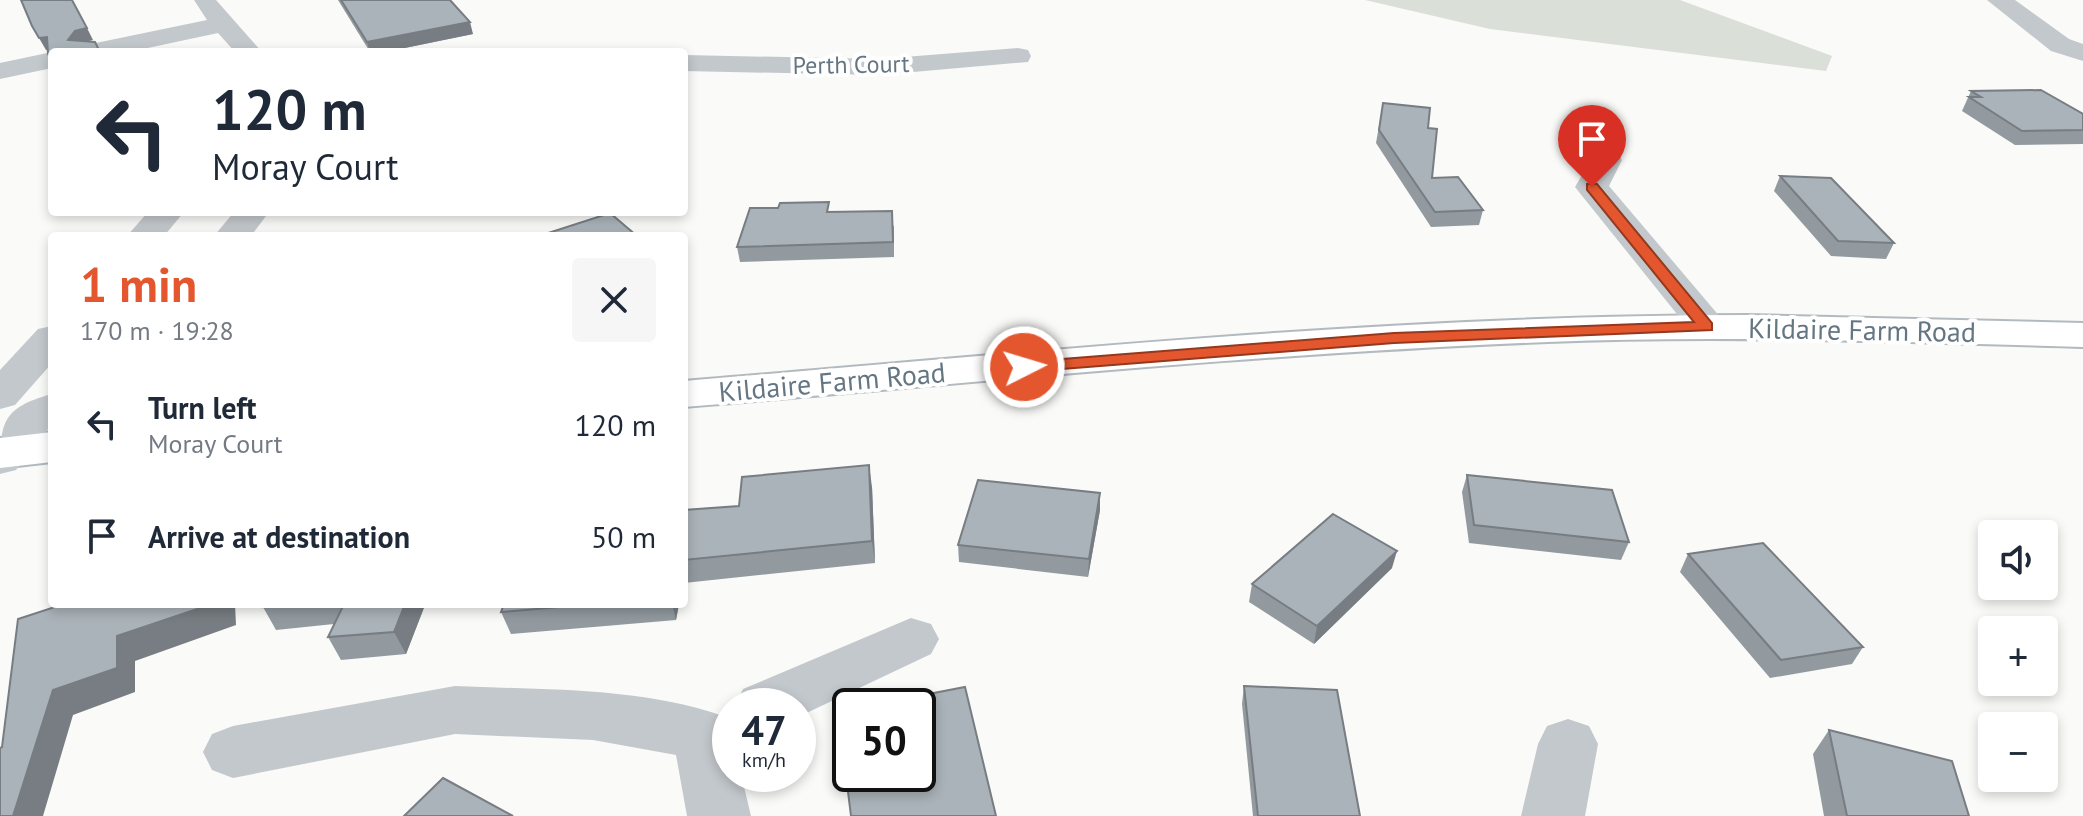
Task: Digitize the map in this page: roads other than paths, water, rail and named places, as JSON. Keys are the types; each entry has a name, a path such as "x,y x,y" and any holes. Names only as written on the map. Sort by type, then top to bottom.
{"main road":[{"name":"Kildaire Farm Road","path":"688,394 1394,338 1707,326 2083,335"},
{"path":"2,454 28,413"}],"street":[{"path":"203,0 246,48"},
{"path":"1999,0 2071,49 2083,71"},
{"path":"110,48 225,24"},
{"name":"Perth Court","path":"688,63 879,67 1018,56"},
{"path":"0,71 48,61"},
{"path":"1606,160 1592,187 1707,326"},
{"path":"149,232 163,216"},
{"path":"235,232 249,216"},
{"path":"28,413 48,350"},
{"path":"803,688 911,639"},
{"path":"233,752 455,710 593,716 712,728"},
{"path":"1553,816 1568,744"},
{"path":"718,792 719,816"}]}
